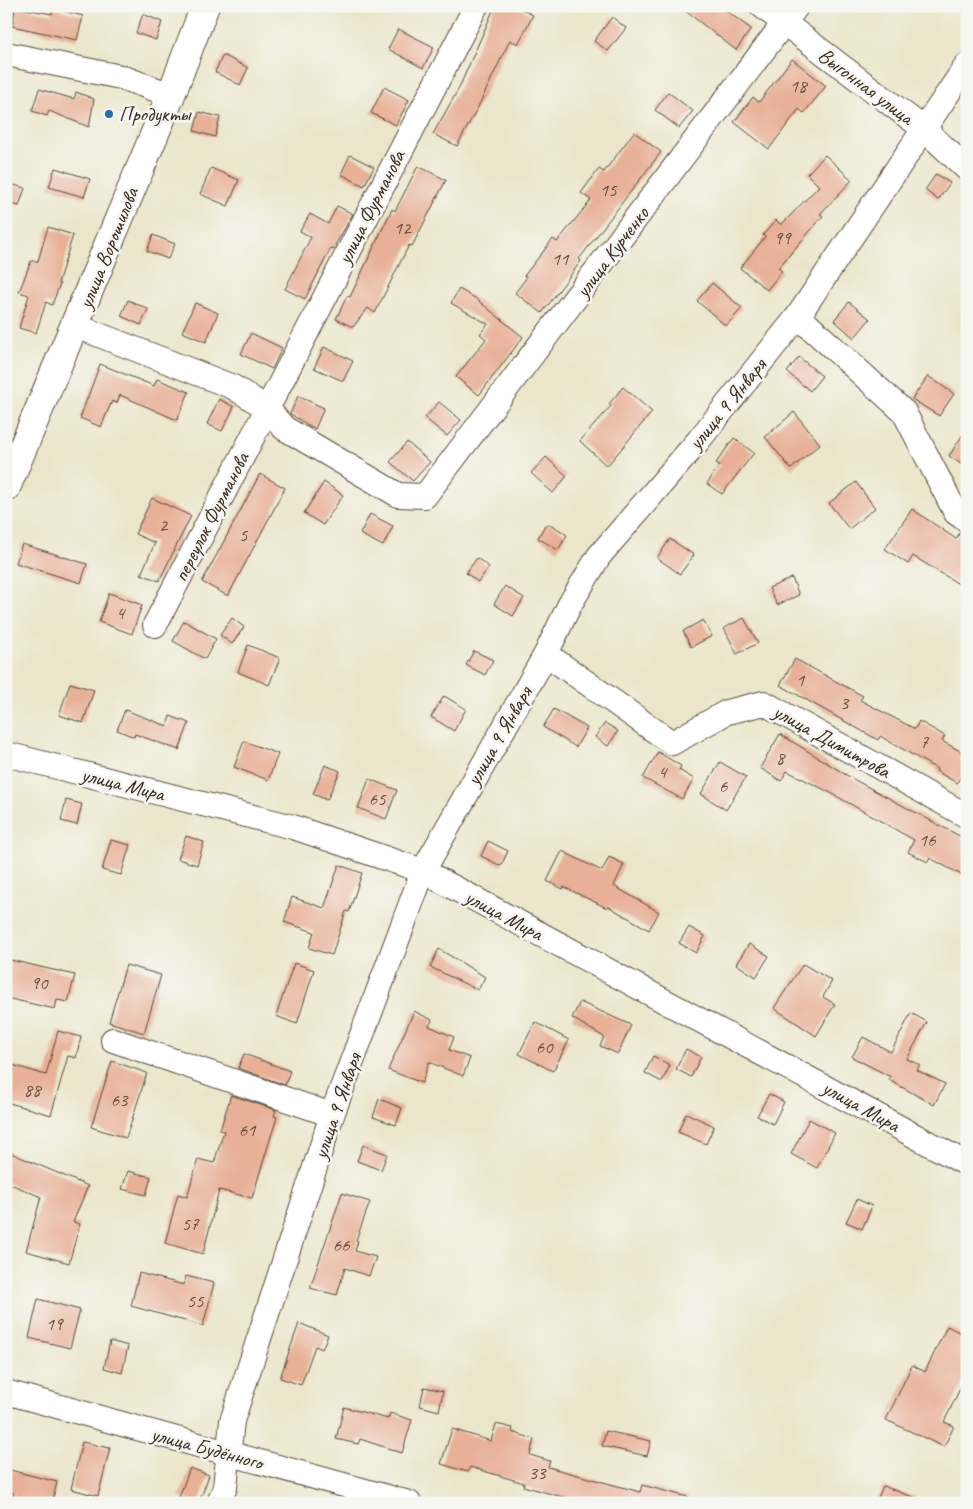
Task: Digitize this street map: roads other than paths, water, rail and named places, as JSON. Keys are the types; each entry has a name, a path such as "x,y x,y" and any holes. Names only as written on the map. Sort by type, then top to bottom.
{"main road":[{"name":"улица Ворошилова","path":"6,488 76,326 171,95 205,6"}],"street":[{"name":"улица Фурманова","path":"267,408 476,6"},
{"name":"Выгонная улица","path":"762,6 791,16 924,129 967,169"},
{"name":"улица Курченко","path":"267,408 284,428 398,495 424,496 791,16"},
{"path":"6,54 121,77 171,95"},
{"name":"улица 9 Января","path":"219,1503 225,1487 230,1455 232,1420 332,1115 423,871 546,654 570,604 599,556 698,442 798,316 967,65"},
{"path":"798,316 904,412 956,513 967,520"},
{"path":"76,326 233,387 267,408"},
{"name":"переулок Фурманова","path":"156,625 267,408"},
{"name":"улица Димитрова","path":"546,654 672,743 727,712 764,703 967,816"},
{"name":"улица Мира","path":"6,754 292,827 423,871 967,1164"},
{"path":"113,1040 332,1115"},
{"name":"улица Будённого","path":"6,1392 409,1503"}],"place":[{"name":"Продукты","path":"109,114"}]}
